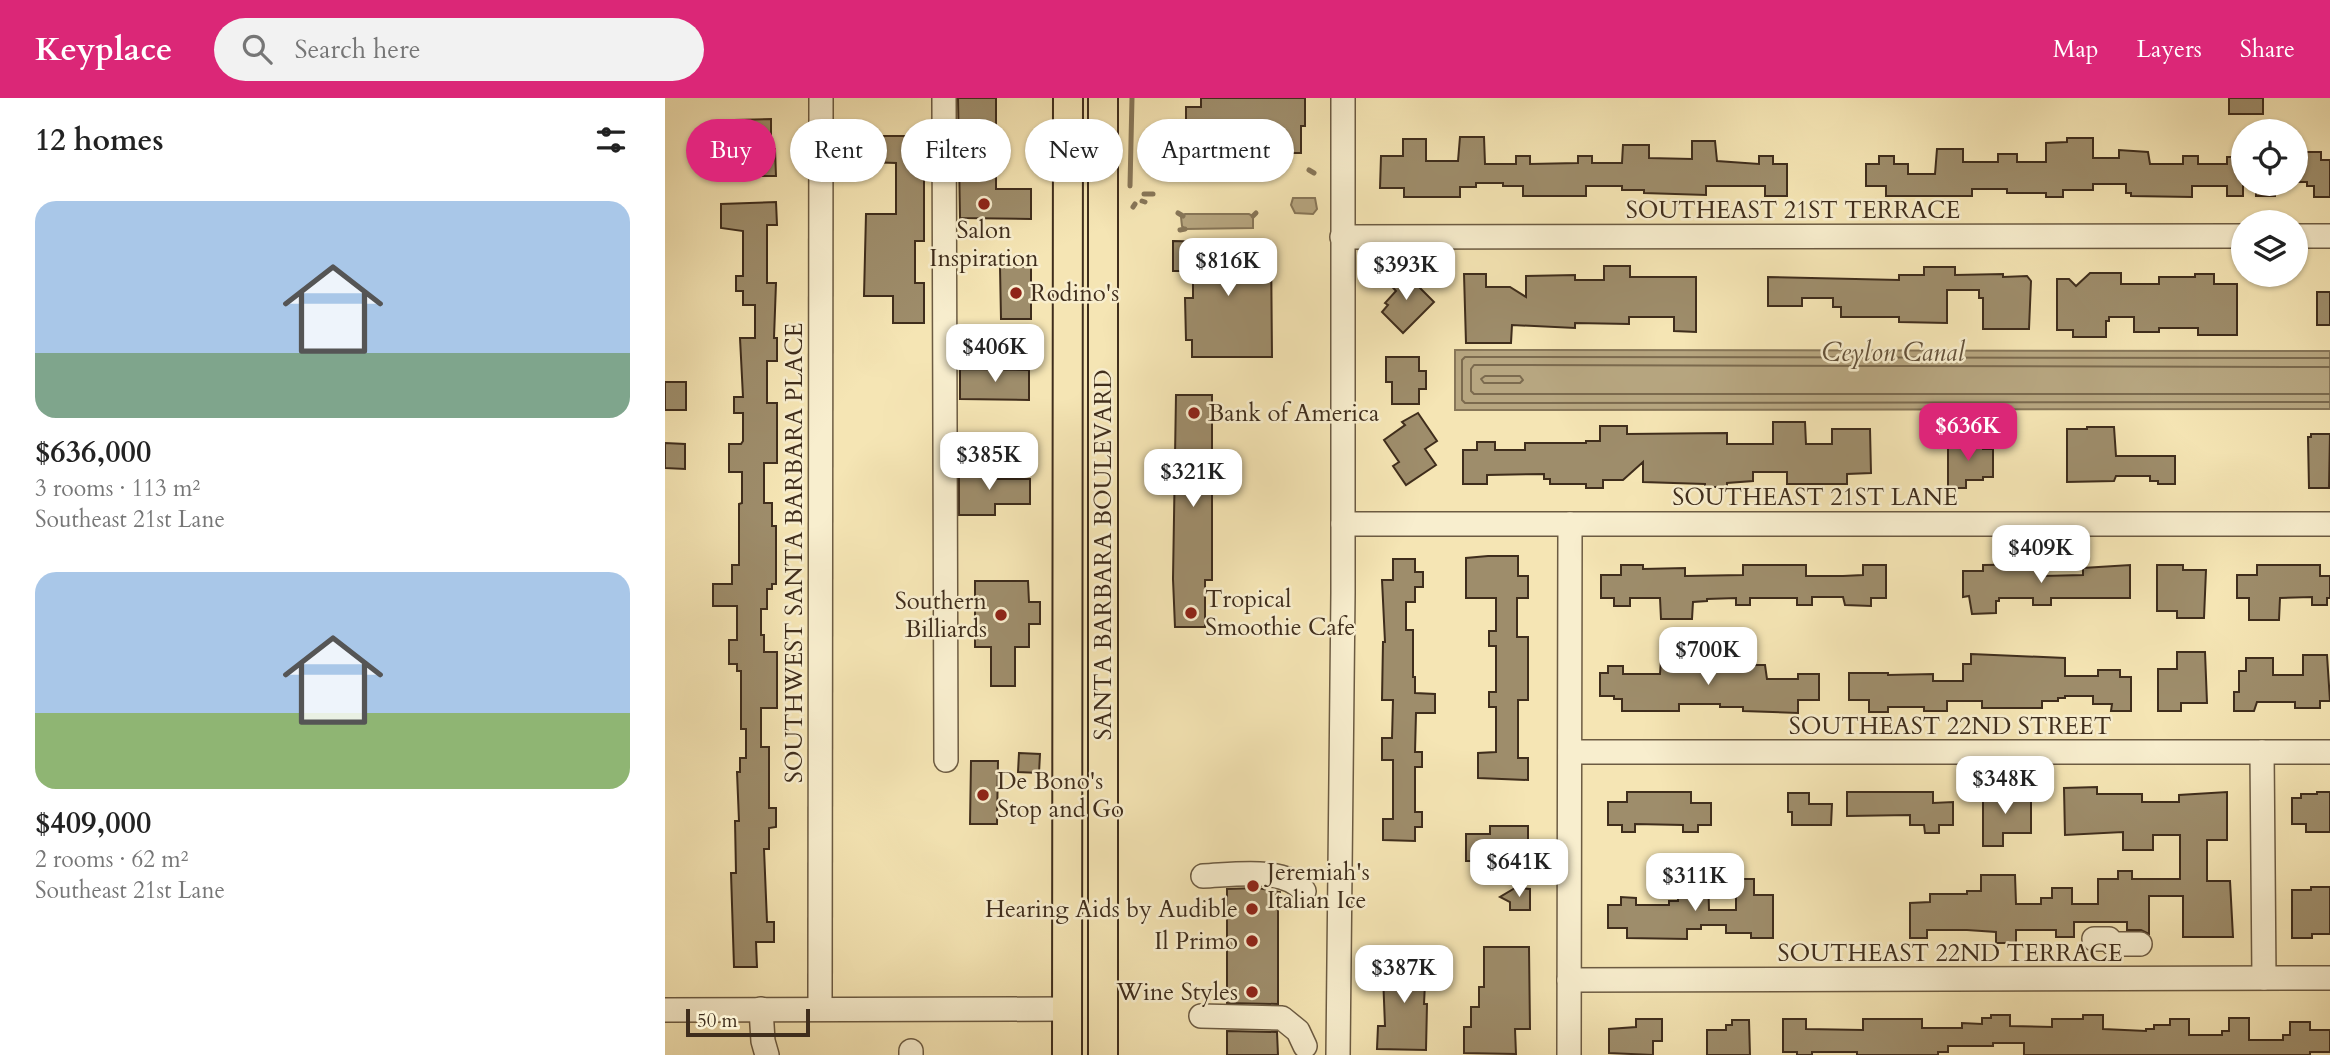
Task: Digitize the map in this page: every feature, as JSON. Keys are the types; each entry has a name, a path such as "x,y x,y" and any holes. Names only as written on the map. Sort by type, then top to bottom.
{"main road":[{"name":"SANTA BARBARA BOULEVARD","path":"1067,1055 1068,98"},
{"name":"SANTA BARBARA BOULEVARD","path":"1103,98 1103,1055"}],"street":[{"name":"SOUTHWEST SANTA BARBARA PLACE","path":"820,1009 821,98"},
{"path":"944,98 946,760"},
{"path":"1338,1055 1343,524 1343,98"},
{"name":"SOUTHEAST 21ST TERRACE","path":"1342,237 2231,236"},
{"path":"2308,236 2330,236"},
{"name":"SOUTHEAST 21ST LANE","path":"1343,524 2330,524"},
{"path":"1569,1055 1570,524"},
{"name":"SOUTHEAST 22ND STREET","path":"1570,752 2330,752"},
{"path":"2262,752 2264,978"},
{"path":"1203,876 1276,875 1295,881 1304,891"},
{"path":"2094,939 2109,939 2113,944 2140,944"},
{"name":"SOUTHEAST 22ND TERRACE","path":"1569,980 2330,978"},
{"path":"761,1009 763,1041 767,1055"},
{"path":"665,1010 1067,1009"},
{"path":"1201,1016 1282,1018 1298,1031 1305,1046"}],"water":[{"path":"1293,198 1315,198 1317,209 1313,214 1295,213 1291,205"},
{"path":"1185,214 1249,214 1253,216 1253,228 1185,229 1181,217"},
{"name":"Ceylon Canal","path":"1455,350 2330,351 2330,409 1455,410"}],"building":[{"path":"958,98 996,98 996,119 958,119"},
{"path":"1201,98 1305,98 1301,153 1294,153 1294,119 1186,119 1186,107 1201,107"},
{"path":"2229,98 2263,98 2263,114 2229,114"},
{"path":"887,136 901,136 901,182 924,182 924,241 915,241 915,283 924,283 924,323 893,323 893,296 864,296 866,214 896,214 896,163 887,163"},
{"path":"1460,137 1484,137 1485,164 1516,164 1516,156 1530,156 1530,164 1578,163 1578,156 1592,156 1592,163 1622,163 1623,145 1649,145 1649,158 1692,159 1692,141 1715,141 1717,161 1759,164 1759,156 1773,156 1773,164 1787,164 1787,196 1765,196 1765,186 1706,186 1706,195 1644,193 1644,190 1622,190 1622,186 1586,186 1586,196 1523,196 1523,186 1476,183 1476,187 1460,187 1460,197 1404,197 1404,188 1380,188 1381,156 1403,156 1403,139 1426,139 1426,161 1458,161"},
{"path":"2067,138 2093,138 2093,158 2119,158 2119,150 2148,152 2150,164 2183,164 2183,156 2198,156 2198,164 2227,164 2227,157 2231,157 2231,196 2227,196 2227,186 2192,186 2192,197 2131,196 2131,193 2126,193 2126,184 2093,184 2093,190 2063,190 2063,197 2046,197 2046,193 2007,193 2007,189 1972,189 1972,196 1886,196 1886,186 1866,186 1866,164 1879,164 1879,156 1894,156 1894,164 1908,164 1908,174 1935,174 1937,149 1963,149 1963,162 1998,162 1998,154 2017,154 2017,162 2046,162 2046,143 2067,142"},
{"path":"2308,152 2321,152 2321,160 2330,160 2330,197 2314,197 2314,186 2308,186"},
{"path":"959,182 996,182 996,189 1031,189 1031,219 960,218"},
{"path":"776,202 777,225 767,225 767,283 776,283 774,338 777,338 777,361 767,361 767,403 777,403 777,463 764,463 764,503 772,503 772,526 776,526 776,584 772,584 772,589 767,589 767,609 761,609 764,652 777,652 777,708 761,708 761,747 769,747 769,808 776,808 776,827 769,828 769,849 764,849 767,922 774,922 774,942 756,942 757,967 734,967 731,873 736,873 735,821 739,821 737,772 740,772 740,758 746,758 746,729 741,729 741,671 737,671 737,664 729,664 729,640 737,640 737,606 713,606 713,584 732,584 732,565 739,565 742,472 729,472 729,444 741,444 743,441 743,413 734,413 734,397 743,397 740,338 755,338 755,305 743,305 743,291 736,291 736,276 743,276 743,231 721,228 721,204"},
{"path":"1173,241 1271,243 1272,357 1192,357 1192,340 1186,340 1185,298 1193,298 1193,271 1173,271"},
{"path":"1604,266 1630,266 1630,277 1696,277 1696,332 1674,331 1674,317 1629,317 1629,324 1575,323 1575,328 1512,325 1511,343 1466,343 1464,274 1486,274 1486,287 1510,287 1526,297 1526,276 1575,275 1575,280 1604,280"},
{"path":"1000,267 1031,267 1031,319 1001,319"},
{"path":"1924,267 1955,267 1955,275 2027,276 2031,281 2029,329 1983,329 1983,298 1979,298 1979,290 1947,290 1947,323 1899,322 1899,317 1841,317 1841,307 1833,307 1833,298 1802,298 1802,306 1768,306 1768,277 1899,280 1899,275 1924,275"},
{"path":"1401,269 1434,302 1403,333 1382,312 1388,305 1385,303 1396,291 1388,282"},
{"path":"2090,273 2121,273 2121,284 2159,284 2159,277 2214,274 2214,284 2231,284 2231,287 2237,287 2237,335 2198,335 2198,328 2159,328 2159,332 2134,332 2134,317 2109,317 2109,321 2106,321 2106,337 2073,337 2073,330 2057,330 2057,279 2069,279 2076,286"},
{"path":"2317,292 2330,292 2330,325 2317,325"},
{"path":"1386,357 1419,357 1419,371 1426,371 1426,389 1419,389 1419,404 1392,404 1392,382 1386,382"},
{"path":"960,369 1029,370 1029,400 960,399"},
{"path":"665,382 686,382 686,410 665,410"},
{"path":"1176,395 1212,395 1212,580 1205,580 1205,627 1175,627 1173,579"},
{"path":"1418,413 1437,441 1425,449 1436,465 1406,485 1393,466 1399,462 1384,440 1405,425 1402,422"},
{"path":"1773,422 1805,422 1806,444 1832,444 1832,429 1870,429 1871,473 1847,474 1847,484 1787,484 1787,472 1753,472 1753,481 1727,483 1727,487 1705,487 1705,484 1643,482 1643,462 1623,480 1603,480 1603,488 1586,488 1586,484 1550,484 1550,479 1544,479 1544,474 1487,475 1487,484 1463,484 1463,450 1477,450 1477,442 1495,442 1495,450 1525,450 1525,443 1600,441 1600,426 1627,426 1627,434 1727,433 1727,444 1773,444"},
{"path":"2114,427 2116,456 2175,456 2175,484 2158,484 2158,481 2150,481 2150,476 2116,476 2114,481 2067,482 2067,429"},
{"path":"2311,434 2330,434 2329,488 2309,488 2308,437 2311,437"},
{"path":"1948,441 1983,441 1983,449 1993,449 1993,477 1966,480 1966,488 1948,488"},
{"path":"665,443 685,444 685,469 665,468"},
{"path":"959,468 994,468 995,479 1030,479 1030,504 995,504 995,515 959,515"},
{"path":"1518,556 1518,576 1528,576 1528,598 1517,598 1517,637 1528,637 1528,700 1518,700 1518,758 1528,758 1528,780 1478,778 1478,753 1496,752 1496,707 1489,707 1489,692 1496,692 1496,646 1489,646 1489,631 1496,631 1496,598 1466,598 1466,558"},
{"path":"1393,559 1415,559 1415,572 1423,572 1423,587 1415,587 1415,602 1406,602 1406,630 1413,630 1415,693 1435,694 1435,713 1416,713 1415,752 1422,752 1422,767 1415,767 1415,812 1422,812 1422,827 1415,827 1415,841 1383,840 1383,819 1393,819 1393,760 1382,760 1382,738 1392,738 1393,700 1382,700 1385,642 1382,580 1393,580"},
{"path":"2042,564 2042,576 2083,575 2083,568 2130,565 2130,598 2051,598 2051,605 2033,605 2033,598 1999,598 1999,601 1996,601 1996,613 1972,614 1969,596 1963,597 1963,571 1983,571 1983,565"},
{"path":"1621,565 1643,565 1643,569 1685,568 1685,576 1743,575 1743,565 1806,565 1806,576 1843,576 1863,575 1863,565 1886,565 1886,598 1871,598 1871,606 1845,605 1843,597 1812,597 1812,605 1797,605 1797,598 1750,598 1750,605 1736,605 1736,598 1707,599 1693,602 1692,619 1661,619 1660,598 1630,598 1630,606 1614,606 1614,598 1601,598 1601,575 1621,575"},
{"path":"2157,565 2183,565 2183,570 2206,570 2204,618 2177,618 2177,611 2157,611"},
{"path":"2257,565 2320,565 2320,576 2330,576 2330,598 2327,598 2327,605 2312,605 2312,597 2280,598 2279,620 2249,620 2249,598 2237,598 2237,575 2257,575"},
{"path":"975,581 1028,581 1029,602 1040,602 1040,624 1029,624 1029,647 1015,647 1015,686 991,686 991,647 975,647"},
{"path":"1662,646 1675,646 1675,657 1683,657 1683,671 1722,670 1721,658 1748,658 1748,665 1765,665 1767,679 1798,679 1798,674 1819,674 1819,700 1798,700 1798,713 1743,711 1743,707 1720,707 1720,704 1679,704 1679,711 1622,711 1622,699 1600,696 1600,673 1608,673 1608,666 1623,666 1623,674 1660,674"},
{"path":"2177,652 2205,652 2207,703 2181,703 2181,711 2158,711 2158,669 2177,669"},
{"path":"1971,654 2065,658 2065,676 2098,676 2098,670 2120,670 2120,677 2131,677 2131,711 2111,711 2112,704 2093,704 2093,696 2065,696 2058,698 2058,701 2042,701 2042,708 1982,708 1982,701 1947,701 1947,711 1924,711 1924,707 1888,707 1888,712 1869,712 1869,700 1849,700 1849,673 1933,674 1933,681 1963,681 1963,664 1971,664"},
{"path":"2303,655 2327,655 2330,701 2320,701 2320,708 2295,708 2295,702 2257,702 2254,711 2234,711 2234,692 2239,692 2239,671 2246,671 2246,658 2273,658 2273,675 2303,675"},
{"path":"1019,753 1040,754 1039,773 1018,772"},
{"path":"971,761 998,761 997,824 970,824"},
{"path":"2097,787 2097,794 2142,794 2142,802 2179,802 2179,795 2227,792 2227,840 2207,840 2207,881 2230,881 2233,937 2183,937 2183,896 2149,896 2149,934 2141,930 2127,930 2127,922 2074,922 2074,937 2056,937 2056,930 2016,930 2016,943 1996,943 1996,932 1967,930 1927,930 1927,938 1910,938 1910,903 1930,902 1930,894 1967,894 1967,891 1981,891 1981,875 2015,875 2016,904 2041,904 2041,898 2052,898 2052,888 2072,888 2072,904 2098,904 2098,879 2118,879 2118,871 2132,871 2132,879 2180,879 2180,835 2153,835 2153,850 2123,850 2123,832 2065,835 2064,788"},
{"path":"1627,792 1691,792 1691,803 1711,803 1711,825 1698,825 1698,832 1683,832 1683,825 1635,824 1635,832 1622,832 1622,825 1608,825 1608,802 1627,802"},
{"path":"1847,792 1933,792 1933,803 1953,802 1953,825 1939,825 1939,833 1925,833 1924,825 1910,825 1910,815 1847,816"},
{"path":"1983,792 2031,794 2031,833 2003,833 2003,846 1983,846"},
{"path":"2330,792 2330,832 2306,832 2306,824 2292,824 2292,798 2301,798 2301,794"},
{"path":"1788,793 1809,793 1809,804 1832,804 1831,825 1792,825 1792,812 1788,812"},
{"path":"1490,826 1528,826 1528,845 1519,845 1519,871 1490,871 1490,861 1466,861 1466,834 1490,834"},
{"path":"1683,874 1708,874 1709,910 1736,910 1736,879 1754,879 1754,895 1773,895 1773,938 1751,938 1751,933 1726,933 1726,925 1701,925 1701,929 1687,929 1687,939 1627,938 1627,928 1608,928 1608,905 1621,905 1621,897 1636,898 1636,905 1669,905 1669,901 1678,901 1678,893 1683,893"},
{"path":"2311,887 2330,887 2330,934 2292,938 2292,890 2311,890"},
{"path":"1257,888 1280,892 1278,1004 1227,1003 1227,889"},
{"path":"1515,888 1530,889 1530,910 1510,910 1510,902 1500,897"},
{"path":"1484,947 1529,947 1530,1029 1515,1029 1516,1054 1464,1053 1464,1027 1471,1027 1471,1007 1479,1007 1479,987 1484,987"},
{"path":"1392,952 1418,952 1418,962 1426,962 1426,1050 1377,1049 1378,1026 1385,1026 1383,975 1386,975 1386,971 1392,971"},
{"path":"1991,1015 2010,1015 2010,1026 2052,1027 2052,1019 2083,1019 2083,1015 2103,1015 2103,1029 2146,1031 2154,1029 2154,1025 2170,1025 2170,1019 2189,1019 2189,1035 2222,1035 2222,1031 2229,1031 2229,1018 2249,1018 2249,1040 2283,1040 2283,1035 2290,1035 2290,1022 2310,1022 2310,1030 2330,1030 2330,1052 2310,1052 2310,1055 2024,1055 2024,1043 1993,1043 1993,1046 1948,1046 1948,1052 1938,1052 1938,1055 1812,1052 1812,1055 1797,1055 1797,1052 1783,1052 1783,1019 1806,1019 1806,1029 1863,1030 1863,1019 1922,1019 1922,1028 1962,1028 1962,1023 1982,1024 1982,1018 1991,1018"},
{"path":"1636,1019 1662,1019 1662,1041 1653,1041 1653,1055 1609,1053 1609,1029 1636,1027"},
{"path":"1732,1020 1749,1020 1750,1055 1707,1055 1707,1030 1726,1030 1726,1025 1732,1025"},
{"path":"1227,1031 1277,1032 1278,1055 1227,1055"}],"waterway":[{"path":"1130,186 1132,98"},
{"path":"1309,170 1314,173"},
{"path":"1144,194 1153,194"},
{"path":"1178,213 1183,216"},
{"path":"1253,216 1256,213"},
{"path":"1180,230 1185,229"}],"place":[{"name":"Salon Inspiration","path":"984,204"},
{"name":"Rodino's","path":"1016,293"},
{"name":"Bank of America","path":"1194,413"},
{"name":"Tropical Smoothie Cafe","path":"1191,613"},
{"name":"Southern Billiards","path":"1001,615"},
{"name":"De Bono's Stop and Go","path":"983,795"},
{"name":"Jeremiah's Italian Ice","path":"1253,886"},
{"name":"Hearing Aids by Audible","path":"1252,909"},
{"name":"Il Primo","path":"1252,941"},
{"name":"Wine Styles","path":"1252,992"}]}
